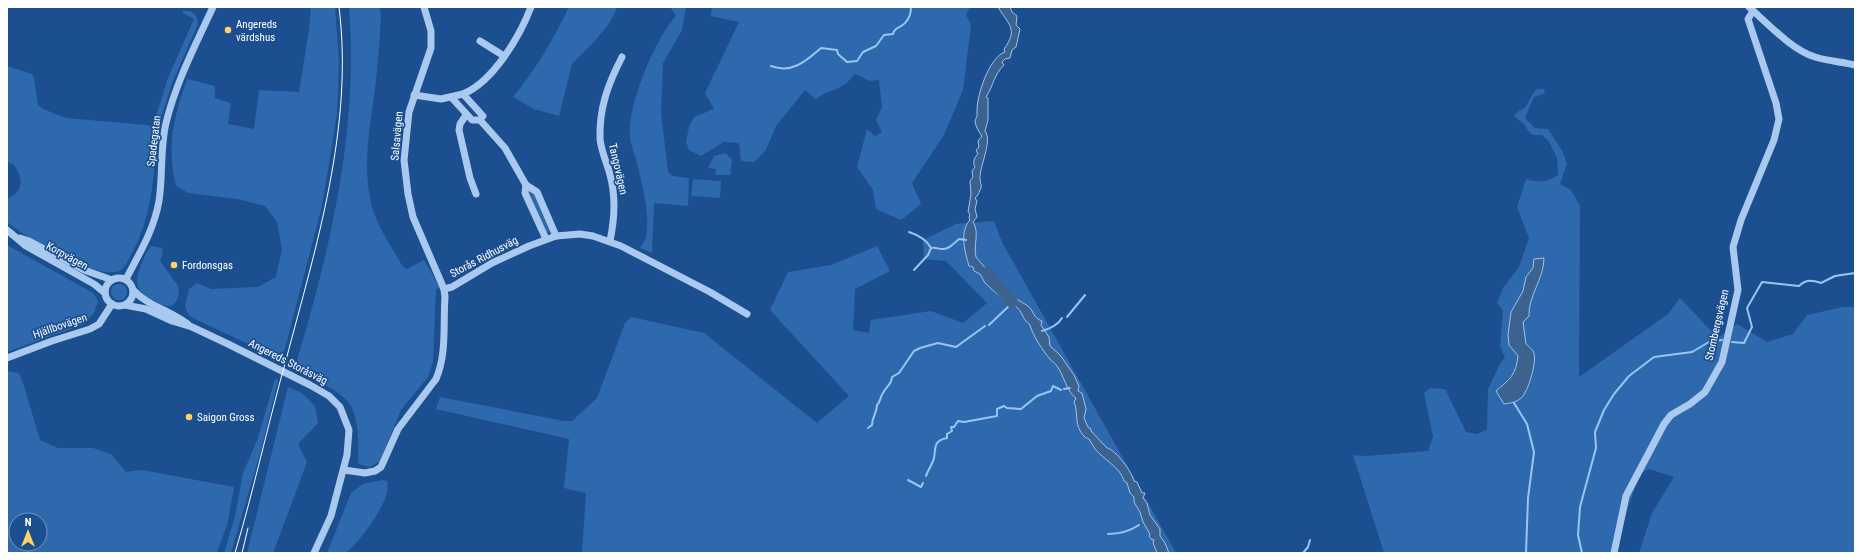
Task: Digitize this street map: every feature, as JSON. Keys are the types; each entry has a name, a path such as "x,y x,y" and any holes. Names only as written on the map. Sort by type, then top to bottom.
{"street":[{"name":"Spadegatan","path":"126,279 149,235 157,212 164,135 171,105 212,7"},
{"name":"Salsavägen","path":"424,7 430,31 432,48 409,112 404,147 408,194 417,227 442,280 444,289"},
{"path":"414,95 441,99 451,98 471,90 485,79 504,56 517,36 531,7"},
{"path":"1751,9 1778,33 1804,52 1815,57 1855,65"},
{"name":"Stombergsvägen","path":"1614,553 1626,496 1664,424 1671,415 1690,404 1705,392 1722,362 1738,290 1733,247 1734,239 1774,140 1779,119 1776,103 1748,20 1751,9"},
{"path":"480,41 504,56"},
{"name":"Tangovägen","path":"610,240 615,200 600,140 601,111 609,83 622,57"},
{"path":"463,94 483,116 480,120"},
{"path":"451,98 472,120 480,120 505,148 526,184 537,192 556,236"},
{"path":"466,115 460,124 459,130 470,178 476,194"},
{"path":"526,184 525,193 546,239"},
{"name":"Korpvägen","path":"7,230 26,246 94,284 106,293"},
{"name":"Storås Ridhusväg","path":"344,470 365,473 375,471 381,467 398,429 440,371 446,297 444,289 452,287 509,254 546,239 556,236 580,234 610,240 710,292 747,314"},
{"name":"Korpvägen","path":"18,238 29,241 84,270 112,280"},
{"path":"117,278 126,279 132,285 132,299 119,306 112,304 106,293 107,285 112,280 117,278"},
{"name":"Angereds Storåsväg","path":"133,290 146,301 175,315 192,327 310,385 336,402 348,423 348,444 344,470 331,516 314,553"},
{"name":"Hjällbovägen","path":"7,358 52,341 90,329 98,324 112,304"},
{"name":"Angereds Storåsväg","path":"125,304 146,309 172,321 192,327"}],"shaded area":[{"path":"311,7 335,7 339,62 337,113 322,206 282,360 189,316 185,306 189,289 197,283 211,289 258,287 276,277 282,249 277,222 265,206 238,199 188,193 176,186 172,158 173,132 178,106 187,79 215,86 215,98 231,103 228,124 254,129 259,90 299,92"},
{"path":"349,7 379,7 381,15 378,63 367,155 367,172 372,207 382,230 403,267 407,269 424,260 440,288 436,289 433,362 428,377 401,410 380,461 370,467 358,464 357,424 355,415 349,403 344,397 331,388 295,371 321,274 340,185 350,96 351,51"},
{"path":"569,7 617,7 608,25 594,42 572,64 559,116 534,109 513,97 544,54"},
{"path":"670,7 686,7 682,30 663,63 661,112 668,172 672,176 689,178 688,206 654,203 652,253 640,248 646,237 647,219 643,187 631,142 630,123 644,73 660,39 676,16"},
{"path":"712,7 970,7 966,15 971,25 963,90 944,135 912,183 921,204 901,220 876,209 873,190 857,167 867,129 875,136 882,132 876,120 882,107 879,80 870,81 855,74 845,84 816,99 805,90 776,126 766,150 754,162 741,161 739,143 724,142 701,156 689,150 686,142 689,127 694,117 714,109 705,93 739,22 711,16"},
{"path":"998,7 1010,7 1012,12 1017,16 1016,25 1020,29 1016,47 1012,50 1010,58 1005,59 1002,62 1004,65 1000,69 986,97 988,98 988,120 985,131 987,135 987,147 980,174 981,188 975,198 977,201 975,209 977,217 973,222 976,230 976,257 998,283 998,288 1007,290 1014,297 1028,306 1035,316 1042,321 1041,325 1049,337 1050,346 1060,355 1074,375 1079,386 1078,391 1082,393 1086,409 1084,418 1088,427 1107,448 1119,457 1130,472 1134,481 1137,482 1142,493 1145,493 1143,498 1147,503 1150,515 1160,529 1160,536 1169,553 1157,553 1153,543 1154,540 1149,536 1150,534 1143,522 1127,483 1124,481 1116,468 1098,453 1089,439 1081,432 1077,423 1074,402 1076,398 1070,392 1057,366 1047,356 1041,347 1030,324 1025,321 1016,306 1009,305 985,283 980,274 974,271 973,267 969,266 964,236 970,220 970,214 968,212 971,194 970,181 973,177 972,171 975,167 974,160 978,154 976,150 979,147 978,141 982,136 975,122 977,106 981,88 989,69 999,55 1005,52 1004,49 1011,36 1008,22"},
{"path":"183,11 192,12 197,18 198,24 172,83 162,115 156,116 168,78 194,19 183,13"},
{"path":"7,66 32,74 34,78 38,105 43,109 66,118 147,125 152,126 157,131 153,179 148,210 138,240 126,264 121,270 108,272 78,264 45,247 7,222 7,199 17,192 20,179 19,174 13,164 7,162"},
{"path":"1543,88 1545,93 1534,97 1525,118 1535,128 1548,129 1563,152 1567,164 1560,184 1571,190 1580,206 1579,377 1668,314 1680,298 1718,338 1737,324 1767,342 1793,334 1807,315 1843,307 1855,307 1855,553 1639,553 1652,513 1674,477 1649,469 1639,474 1614,553 1384,553 1353,455 1367,456 1428,451 1433,437 1424,393 1430,388 1445,389 1466,432 1476,434 1487,430 1488,389 1501,362 1505,358 1500,346 1503,310 1497,303 1503,288 1519,267 1529,238 1517,207 1526,179 1542,181 1558,175 1557,158 1548,140 1541,135 1533,135 1528,131 1525,125 1514,116 1526,106 1537,89","holes":["1533,262 1542,274 1528,307 1528,316 1523,322 1526,344 1533,353 1534,358 1534,367 1529,383 1496,391 1515,372 1518,356 1509,345 1508,335 1511,312 1523,291 1526,277 1533,268"]},
{"path":"725,153 732,159 730,175 715,175 716,169 708,168 714,156"},
{"path":"693,179 721,181 720,198 691,196"},
{"path":"528,190 534,193 550,233 545,232"},
{"path":"994,221 1002,242 1176,553 582,553 586,493 564,488 569,439 436,409 440,397 564,421 572,421 597,398 625,323 631,317 704,333 817,423 849,396 770,310 788,272 831,265 877,246 890,271 855,289 853,330 869,333 871,320 931,311 963,323 987,303 946,261 924,259 923,240 956,224"},
{"path":"7,245 93,293 98,301 94,313 84,324 7,352"},
{"path":"151,246 162,248 163,253 160,261 178,286 178,298 173,305 163,305 152,300 142,292 137,284 139,269"},
{"path":"1544,258 1542,273 1531,301 1529,316 1523,322 1526,344 1533,351 1534,355 1534,367 1528,387 1523,396 1517,401 1504,404 1496,391 1512,376 1516,368 1518,356 1509,345 1508,335 1511,312 1523,291 1526,277 1533,268 1534,259"},
{"path":"119,284 125,286 127,292 125,298 119,300 113,298 111,292 113,286"},
{"path":"7,371 19,373 40,440 58,448 93,448 111,454 126,472 142,470 234,487 228,522 217,552 7,553"},
{"path":"275,379 278,380 261,450 231,553 224,553 235,516 243,473 258,438"},
{"path":"288,387 302,393 315,406 318,423 298,444 307,462 273,553 247,553"},
{"path":"383,480 387,481 388,489 380,509 367,530 346,553 327,553 351,493 363,484"}],"waterway":[{"path":"771,66 786,68 798,65 821,48 837,50 838,54 847,62 857,61 863,52 876,46 884,35 893,34 896,29 903,25 908,20 911,7"},
{"path":"909,232 922,238 931,248"},
{"path":"931,248 945,249 959,239 966,240"},
{"path":"914,270 928,255 931,248"},
{"path":"987,273 1012,302"},
{"path":"1732,342 1744,343 1752,327 1747,308 1762,282 1799,286 1807,281 1821,283 1835,276 1855,273"},
{"path":"1067,317 1085,295"},
{"path":"989,325 1011,304"},
{"path":"1042,331 1058,323 1062,318"},
{"path":"868,428 872,425 877,405 882,394 891,382 892,377 899,373 914,351 938,343 956,347 985,326"},
{"path":"1582,553 1578,535 1580,507 1596,448 1595,432 1604,410 1614,394 1629,376 1654,357 1692,352 1709,342 1722,340"},
{"path":"926,476 933,460 937,443 947,438 947,434 952,431 951,427 954,427 958,421 964,422 997,416 997,409 1004,406 1007,408 1021,409 1037,396 1051,391 1053,386 1061,390"},
{"path":"1064,389 1070,388"},
{"path":"1514,403 1527,424 1534,452 1528,498 1526,553"},
{"path":"908,480 921,487 923,483"},
{"path":"1108,534 1124,532 1139,525"},
{"path":"1303,553 1308,547 1310,540"}],"tram line":[{"path":"235,553 309,274 329,186 337,141 341,97 342,52 339,7"},
{"path":"242,553 248,528"}],"place":[{"name":"Angereds värdshus","path":"228,30"},
{"name":"Fordonsgas","path":"174,265"},
{"name":"Saigon Gross","path":"189,417"}]}
